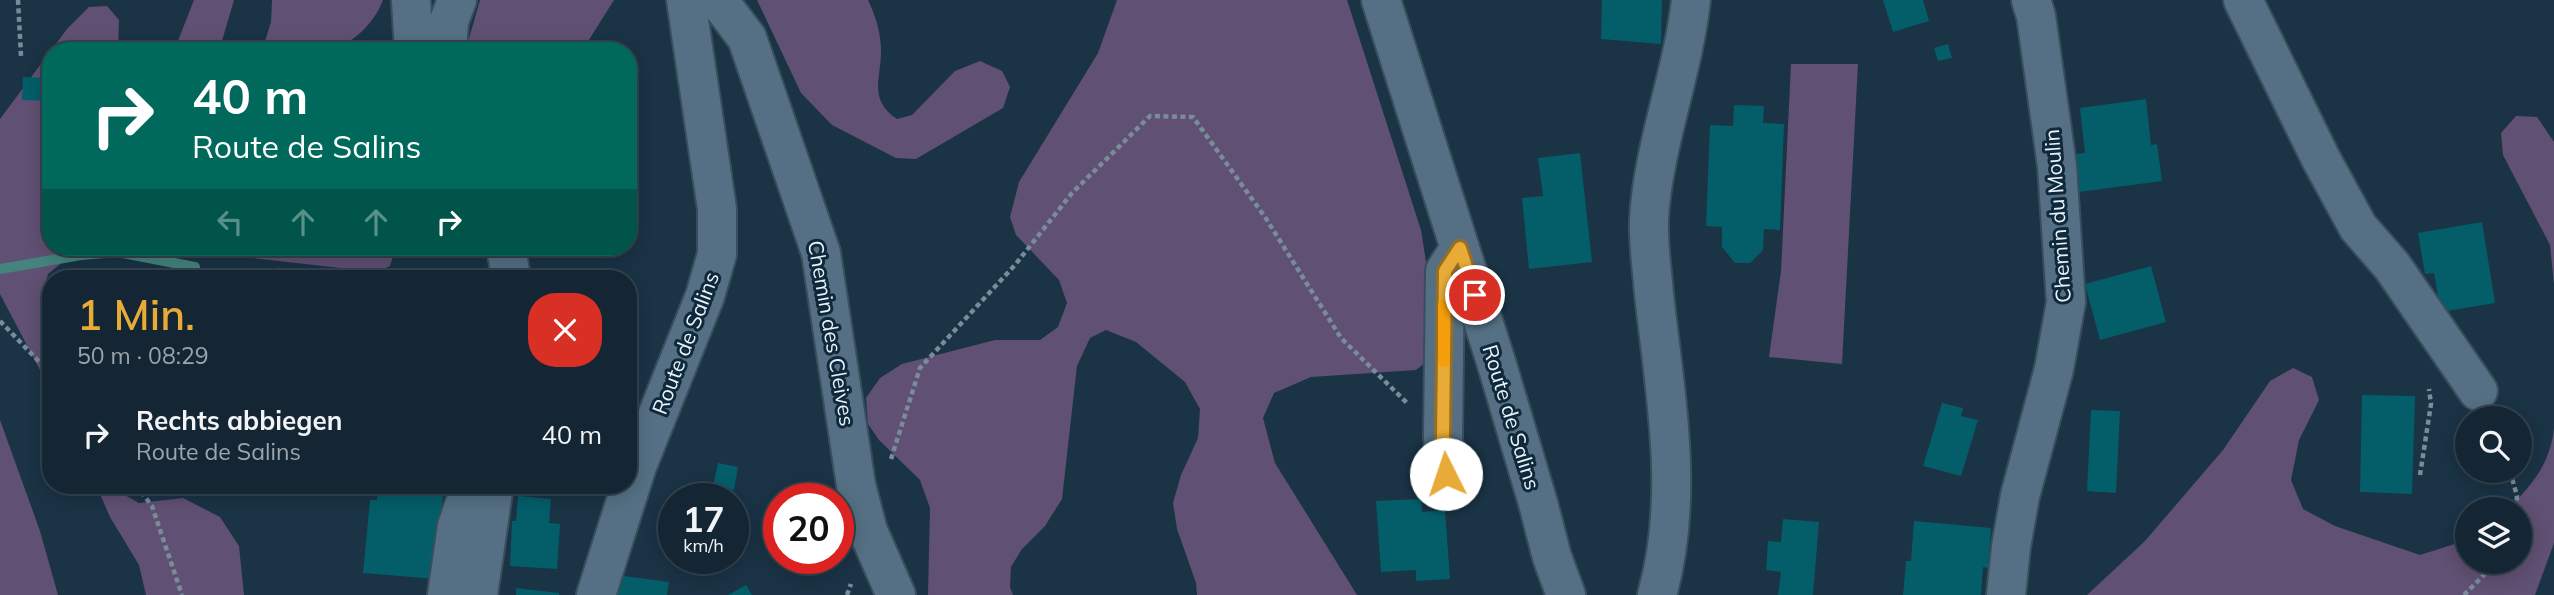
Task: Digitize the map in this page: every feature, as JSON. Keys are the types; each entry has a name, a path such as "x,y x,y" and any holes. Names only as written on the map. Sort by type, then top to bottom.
{"street":[{"path":"411,0 413,42"},
{"path":"448,42 449,22 457,0"},
{"name":"Route de Salins","path":"637,469 705,296 717,254 717,208 686,0"},
{"name":"Chemin des Cleives","path":"718,0 747,38 821,253 856,485 868,531 896,595"},
{"name":"Route de Salins","path":"1381,0 1566,595"},
{"path":"1657,595 1670,524 1672,467 1649,219 1662,140 1685,43 1691,0"},
{"name":"Chemin du Moulin","path":"2006,595 2020,496 2054,369 2066,302 2057,166 2036,16 2031,0"},
{"path":"2243,0 2321,159 2358,227 2392,266 2477,391"},
{"path":"1445,455 1445,271 1460,248"},
{"path":"447,595 457,526 464,506 481,494"},
{"path":"478,595 492,494"},
{"name":"Route de Salins","path":"596,595 629,494"}],"path":[{"path":"18,0 21,56"},
{"path":"888,468 920,368 1015,265 1072,192 1150,116 1193,117 1265,217 1341,338 1445,455"},
{"path":"0,321 42,365"},
{"path":"2420,475 2431,404 2428,380"},
{"path":"143,494 152,506 182,595"},
{"path":"2464,595 2485,574"}],"shaded area":[{"path":"194,0 234,0 222,42 178,42"},
{"path":"272,0 383,0 375,16 347,42 265,42 271,22"},
{"path":"480,0 614,0 588,42 468,42"},
{"path":"757,0 868,0 880,41 879,95 882,104 897,119 912,115 955,71 980,61 1002,71 1010,87 1003,108 916,159 896,158 832,125 801,93"},
{"path":"1117,0 1347,0 1421,230 1437,331 1426,362 1416,370 1311,377 1274,393 1263,418 1275,463 1357,595 1197,595 1196,583 1177,529 1173,503 1181,475 1198,438 1200,409 1185,382 1136,342 1106,330 1090,338 1077,366 1062,499 1045,526 1022,549 1011,567 1010,587 1013,595 928,595 930,508 920,480 879,440 868,424 866,398 880,378 902,364 995,340 1040,340 1058,327 1067,303 1059,280 1016,235 1010,217 1019,182 1098,53"},
{"path":"107,6 119,20 118,42 57,42 67,29 89,7"},
{"path":"42,63 42,256 70,256 53,270 42,270 42,374 0,294 0,119"},
{"path":"1791,64 1858,64 1842,364 1769,357 1781,271"},
{"path":"2516,116 2537,117 2554,142 2554,285 2550,245 2503,155 2501,133"},
{"path":"241,256 393,256 390,266 381,270 358,270"},
{"path":"2293,368 2312,377 2319,400 2299,440 2291,480 2303,509 2335,526 2420,555 2455,544 2455,574 2532,574 2532,497 2519,497 2532,483 2549,452 2554,427 2554,543 2535,595 2087,595 2145,541 2223,450 2270,381"},
{"path":"0,420 40,531 58,595 0,595"},
{"path":"100,494 123,494 139,503 183,498 220,517 239,546 244,595 146,595 139,565 110,517"}],"building":[{"path":"1602,0 1662,0 1661,44 1601,39"},
{"path":"1883,0 1923,0 1929,21 1893,32"},
{"path":"1948,44 1952,58 1938,61 1934,48"},
{"path":"23,77 42,78 42,101 22,100"},
{"path":"2146,99 2151,145 2157,144 2162,181 2079,192 2074,154 2085,153 2080,108"},
{"path":"1734,105 1764,106 1763,123 1784,124 1780,230 1764,229 1763,250 1750,263 1735,263 1722,247 1722,227 1706,226 1710,125 1733,126"},
{"path":"1580,153 1592,262 1529,269 1522,198 1543,196 1538,158"},
{"path":"2482,222 2495,303 2441,312 2434,273 2425,274 2418,233"},
{"path":"2151,266 2166,322 2100,340 2085,284"},
{"path":"2362,395 2415,396 2412,494 2360,492"},
{"path":"1942,403 1963,408 1961,416 1978,420 1961,476 1923,466"},
{"path":"2091,410 2120,411 2116,493 2087,491"},
{"path":"718,463 738,467 735,483 714,483"},
{"path":"377,494 443,494 435,579 363,573 370,500 377,500"},
{"path":"518,496 551,499 549,523 560,524 557,569 510,566 512,521 516,521"},
{"path":"1421,499 1422,512 1445,510 1450,579 1416,581 1416,570 1381,572 1376,501"},
{"path":"1783,519 1819,522 1813,595 1778,595 1781,572 1766,570 1768,541 1781,542"},
{"path":"1914,521 1991,528 1988,568 1983,567 1981,595 1903,595 1906,561 1911,561"},
{"path":"617,575 669,582 667,595 614,595"},
{"path":"746,585 752,595 728,595"},
{"path":"516,588 559,593 559,595 516,595"}],"waterway":[{"path":"0,269 75,256"},
{"path":"139,256 195,267"}],"slow traffic":[{"path":"1444,305 1444,361"}],"route":[{"path":"1446,474 1443,437 1445,271 1460,248 1475,295"}]}
